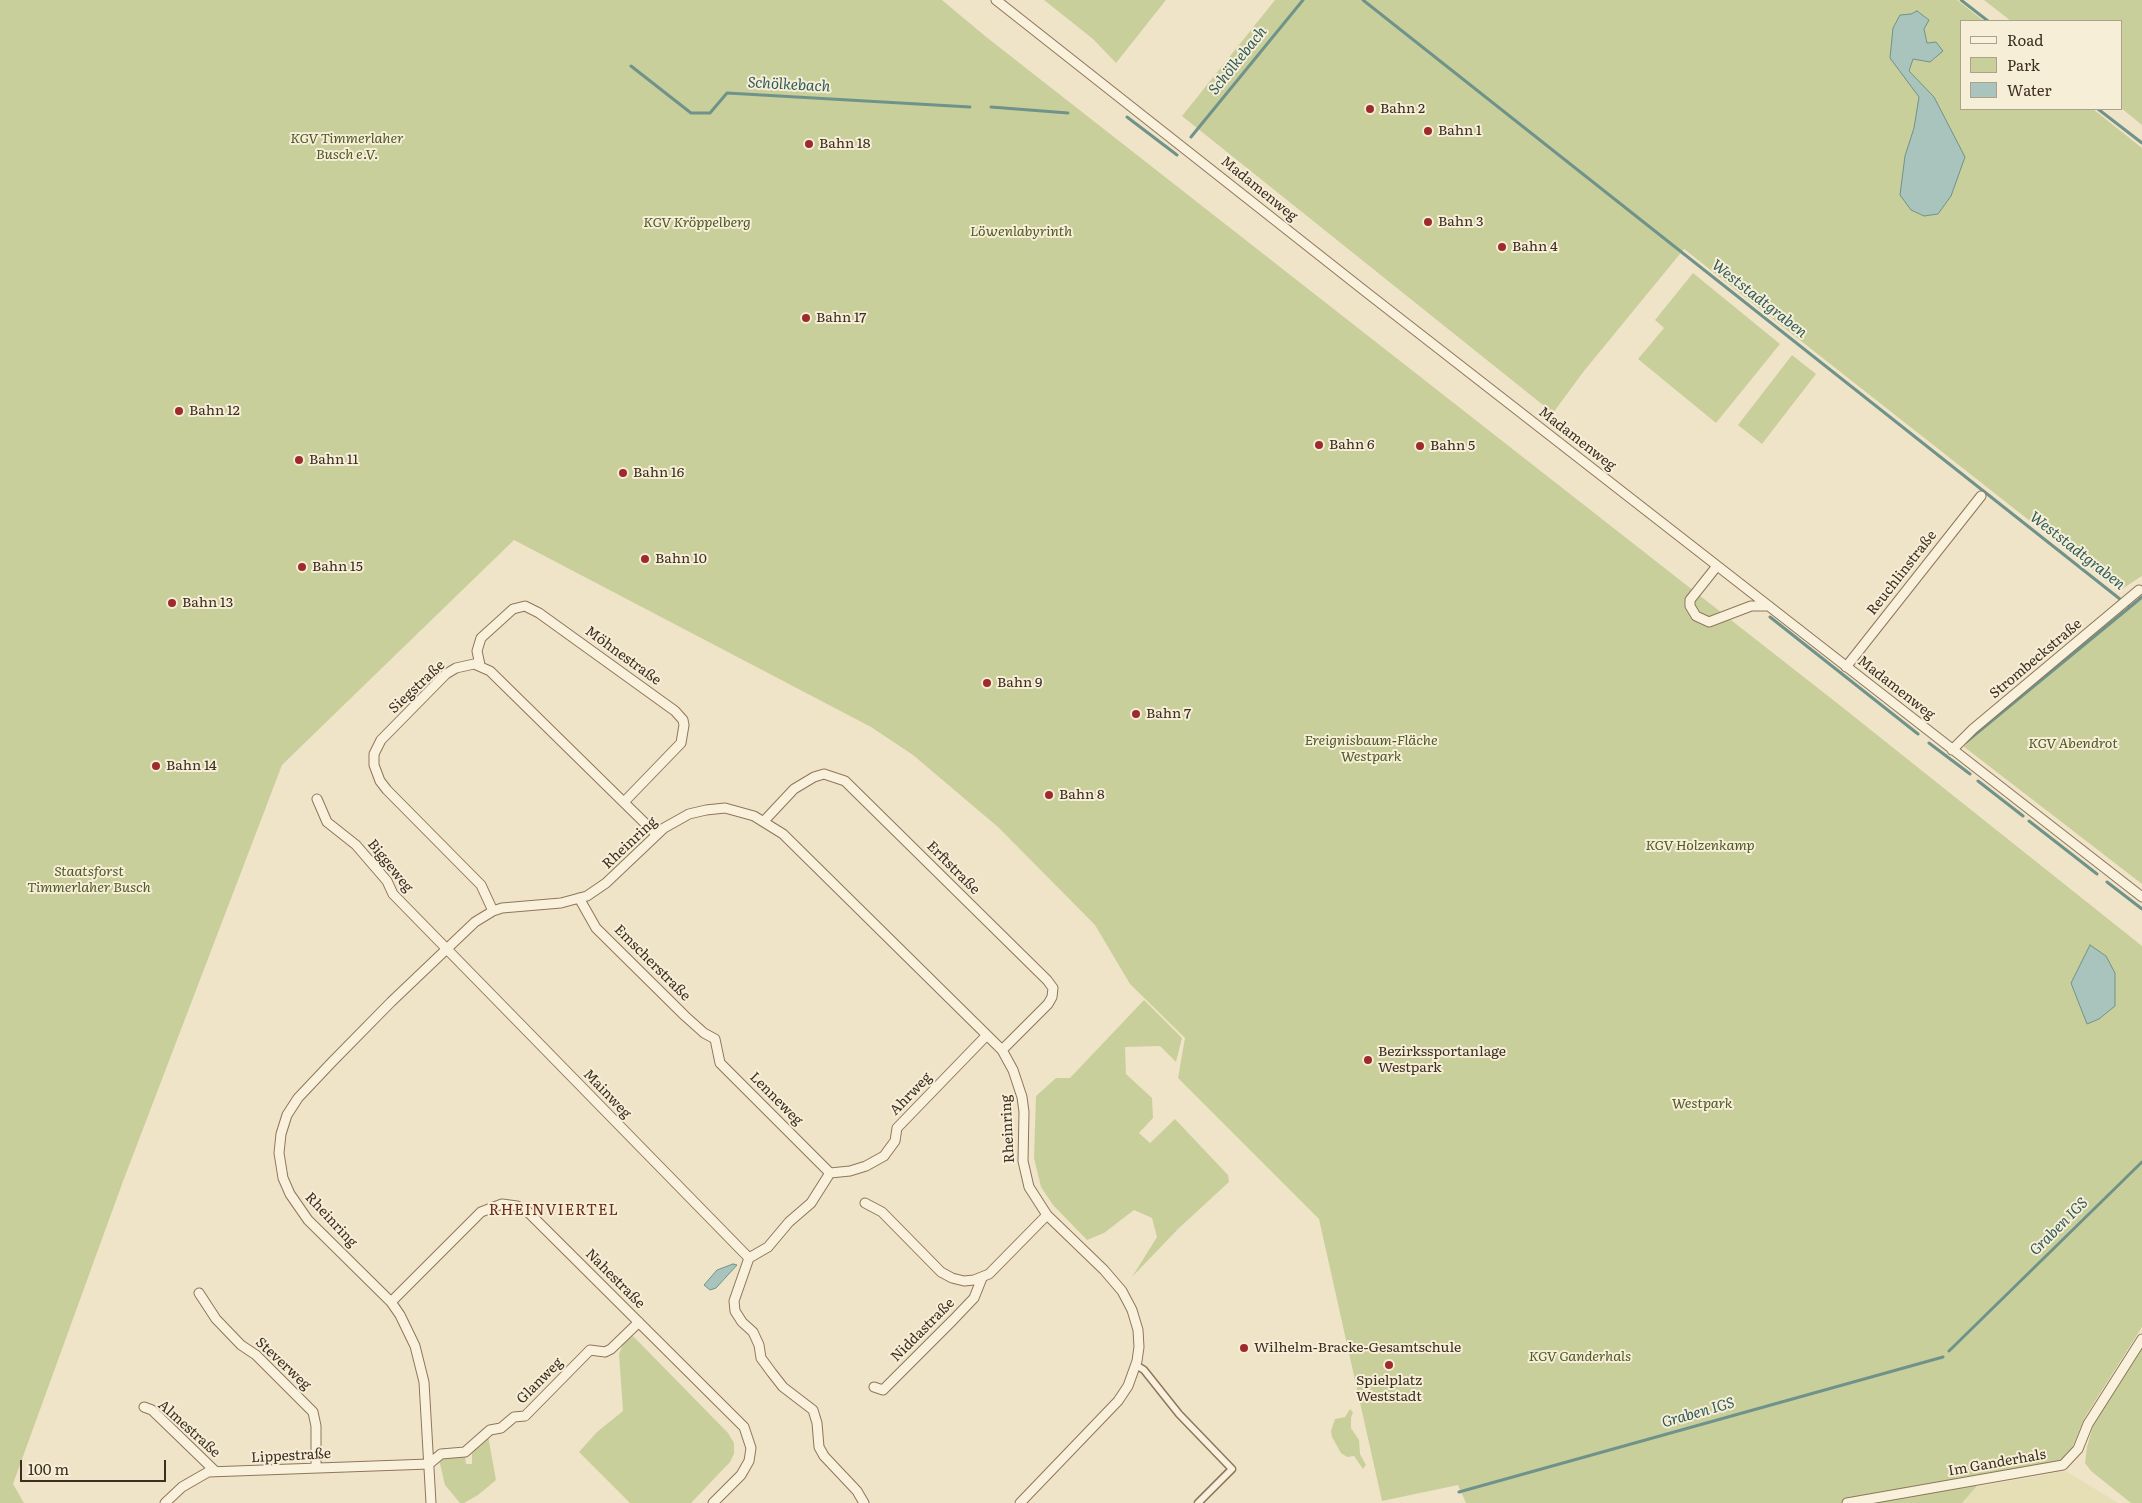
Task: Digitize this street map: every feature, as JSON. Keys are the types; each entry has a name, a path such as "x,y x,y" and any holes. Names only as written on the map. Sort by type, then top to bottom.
{"street":[{"name":"Madamenweg","path":"996,0 2142,897"},
{"name":"Reuchlinstraße","path":"1846,667 1981,496"},
{"path":"1717,566 1690,600 1690,606 1696,616 1709,622 1751,606 1769,606"},
{"name":"Strombeckstraße","path":"1952,750 1973,729 2140,590"},
{"name":"Möhnestraße","path":"480,665 477,650 481,638 512,610 525,606 546,618 675,711 683,720 684,725 684,735 681,742 624,802"},
{"name":"Siegstraße","path":"480,665 468,664 446,674 381,740 374,754 374,765 380,781 387,790 481,885 493,911"},
{"path":"480,665 490,670 507,686 656,834"},
{"name":"Erftstraße","path":"764,821 794,789 814,776 824,774 845,781 1053,988 1052,997 1048,1004 1002,1050"},
{"name":"Biggeweg","path":"317,799 327,822 356,845 387,881 393,894 446,949"},
{"name":"Rheinring","path":"431,1503 426,1397 421,1366 408,1330 391,1302 300,1210 290,1194 283,1178 279,1143 287,1115 304,1090 475,922 502,908 561,903 594,893 606,884 656,834 680,818 706,810 734,810 764,821 783,834 1002,1050 1013,1070 1022,1097 1025,1173 1035,1199 1047,1215 1104,1270 1127,1299 1138,1330 1136,1365 1132,1378 1118,1401 1020,1503"},
{"name":"Emscherstraße","path":"579,898 596,928 704,1034 715,1039"},
{"name":"Mainweg","path":"446,949 749,1258"},
{"name":"Ahrweg","path":"830,1173 850,1171 866,1166 884,1156 895,1141 897,1128 986,1036"},
{"name":"Lenneweg","path":"715,1039 720,1063 830,1173"},
{"path":"830,1173 811,1203 780,1230 768,1247 749,1258 734,1301 735,1311 742,1322 753,1332 759,1345 761,1358 772,1373 784,1387 813,1410 817,1423 819,1447 824,1456 857,1491 864,1503"},
{"name":"Niddastraße","path":"865,1203 882,1212 941,1272 952,1278 964,1281 982,1278 996,1268 1047,1215"},
{"name":"Nahestraße","path":"391,1302 480,1212 494,1206 512,1204 527,1211 734,1415 748,1434 751,1454 746,1467 736,1481 713,1503"},
{"name":"Niddastraße","path":"874,1387 883,1390 974,1298 982,1278"},
{"name":"Steverweg","path":"199,1293 216,1320 241,1345 256,1355 313,1412 316,1426 316,1468"},
{"name":"Glanweg","path":"429,1464 441,1454 465,1452 490,1430 501,1428 514,1416 525,1416 590,1350 605,1352 611,1349 639,1322"},
{"name":"Im Ganderhals","path":"1846,1503 2063,1465 2078,1449 2088,1424 2142,1339"},
{"path":"1136,1365 1144,1370 1179,1414 1232,1469 1198,1503"},
{"name":"Almestraße","path":"144,1407 152,1410 215,1471"},
{"name":"Lippestraße","path":"165,1503 191,1480 208,1472 429,1464"}],"shaded area":[{"path":"2066,1471 2118,1503 1962,1503 1976,1487"}],"green space":[{"name":"Westpark","path":"0,0 942,0 985,36 1837,703 2142,946 2142,1327 2085,1417 2070,1453 2060,1461 1982,1474 1976,1487 1962,1503 1466,1503 1458,1485 1382,1501 1319,1219 1178,1078 1185,1038 1130,984 1095,925 998,827 913,755 871,727 514,540 282,765 122,1184 13,1484 24,1503 0,1503"},
{"path":"1044,0 1166,0 1116,63 1093,39"},
{"path":"1275,0 1957,0 1983,20 1960,20 1960,110 2094,110 2142,148 2142,576 2119,591 1684,249 1584,371 1553,413 1182,116"},
{"path":"1984,0 2142,0 2142,125 2122,109 2122,20 2010,20"},
{"path":"1693,273 1780,344 1716,423 1638,359 1664,328 1655,320"},
{"path":"1792,355 1816,374 1762,444 1738,425"},
{"name":"KGV Abendrot","path":"2142,598 2142,884 1963,746"},
{"path":"1144,1000 1182,1038 1176,1062 1160,1046 1125,1047 1126,1074 1152,1098 1153,1118 1139,1133 1150,1143 1175,1119 1228,1175 1229,1182 1178,1229 1132,1277 1157,1237 1152,1218 1134,1210 1104,1233 1087,1240 1053,1205 1041,1187 1034,1158 1036,1096 1056,1078 1070,1078"},
{"path":"633,1336 728,1433 734,1443 734,1454 730,1462 691,1503 630,1503 579,1452 597,1432 623,1411 619,1354 624,1342"},
{"path":"2142,1346 2142,1503 2131,1503 2091,1471 2085,1463 2087,1447 2095,1419"},
{"name":"Spielplatz Weststadt","path":"1350,1409 1353,1412 1351,1428 1359,1440 1360,1454 1366,1465 1363,1469 1354,1456 1347,1457 1341,1453 1332,1437 1331,1431 1335,1419 1345,1417"},
{"path":"488,1436 496,1480 478,1495 464,1503 460,1503 445,1485 438,1455 465,1454 466,1464 472,1464 472,1452"}],"water":[{"path":"1917,11 1929,20 1924,29 1927,43 1936,42 1943,51 1930,62 1913,59 1909,71 1934,97 1965,157 1951,196 1938,214 1924,216 1911,210 1900,195 1905,156 1914,128 1919,97 1890,58 1893,28 1900,15 1911,14"},
{"path":"2090,945 2106,956 2115,973 2115,1006 2099,1019 2087,1024 2071,983"},
{"path":"733,1264 737,1265 716,1288 710,1290 704,1285 717,1270"}],"waterway":[{"name":"Schölkebach","path":"1191,137 1303,0"},
{"name":"Weststadtgraben","path":"1363,0 2130,607 2142,597"},
{"path":"1961,0 1987,20"},
{"name":"Schölkebach","path":"631,66 691,113 710,113 727,93 970,107"},
{"name":"Schölkebach","path":"991,107 1068,113"},
{"path":"2099,110 2142,143"},
{"name":"Schölkebach","path":"1127,117 1177,155"},
{"path":"1966,742 2130,607"},
{"path":"1770,617 1918,734"},
{"path":"1929,743 1970,774"},
{"path":"1978,781 2023,816"},
{"path":"2029,821 2097,874"},
{"path":"2107,882 2142,909"},
{"name":"Graben IGS","path":"1949,1351 2142,1162"},
{"name":"Graben IGS","path":"1459,1492 1943,1357"}],"place":[{"name":"Bahn 2","path":"1370,109"},
{"name":"Bahn 1","path":"1428,131"},
{"name":"Bahn 18","path":"809,144"},
{"name":"Bahn 3","path":"1428,222"},
{"name":"Bahn 4","path":"1502,247"},
{"name":"Bahn 17","path":"806,318"},
{"name":"Bahn 12","path":"179,411"},
{"name":"Bahn 6","path":"1319,445"},
{"name":"Bahn 5","path":"1420,446"},
{"name":"Bahn 11","path":"299,460"},
{"name":"Bahn 16","path":"623,473"},
{"name":"Bahn 10","path":"645,559"},
{"name":"Bahn 15","path":"302,567"},
{"name":"Bahn 13","path":"172,603"},
{"name":"Bahn 9","path":"987,683"},
{"name":"Bahn 7","path":"1136,714"},
{"name":"Bahn 14","path":"156,766"},
{"name":"Bahn 8","path":"1049,795"},
{"name":"Bezirkssportanlage Westpark","path":"1368,1060"},
{"name":"Wilhelm-Bracke-Gesamtschule","path":"1244,1348"},
{"name":"Spielplatz Weststadt","path":"1389,1365"}],"district":[{"name":"RHEINVIERTEL","path":"554,1211"}],"park label":[{"name":"KGV Timmerlaher Busch e.V.","path":"347,148"},
{"name":"KGV Kröppelberg","path":"697,223"},
{"name":"Löwenlabyrinth","path":"1021,232"},
{"name":"Ereignisbaum-Fläche Westpark","path":"1371,750"},
{"name":"KGV Holzenkamp","path":"1700,846"},
{"name":"Staatsforst Timmerlaher Busch","path":"89,880"},
{"name":"KGV Ganderhals","path":"1580,1357"}]}
